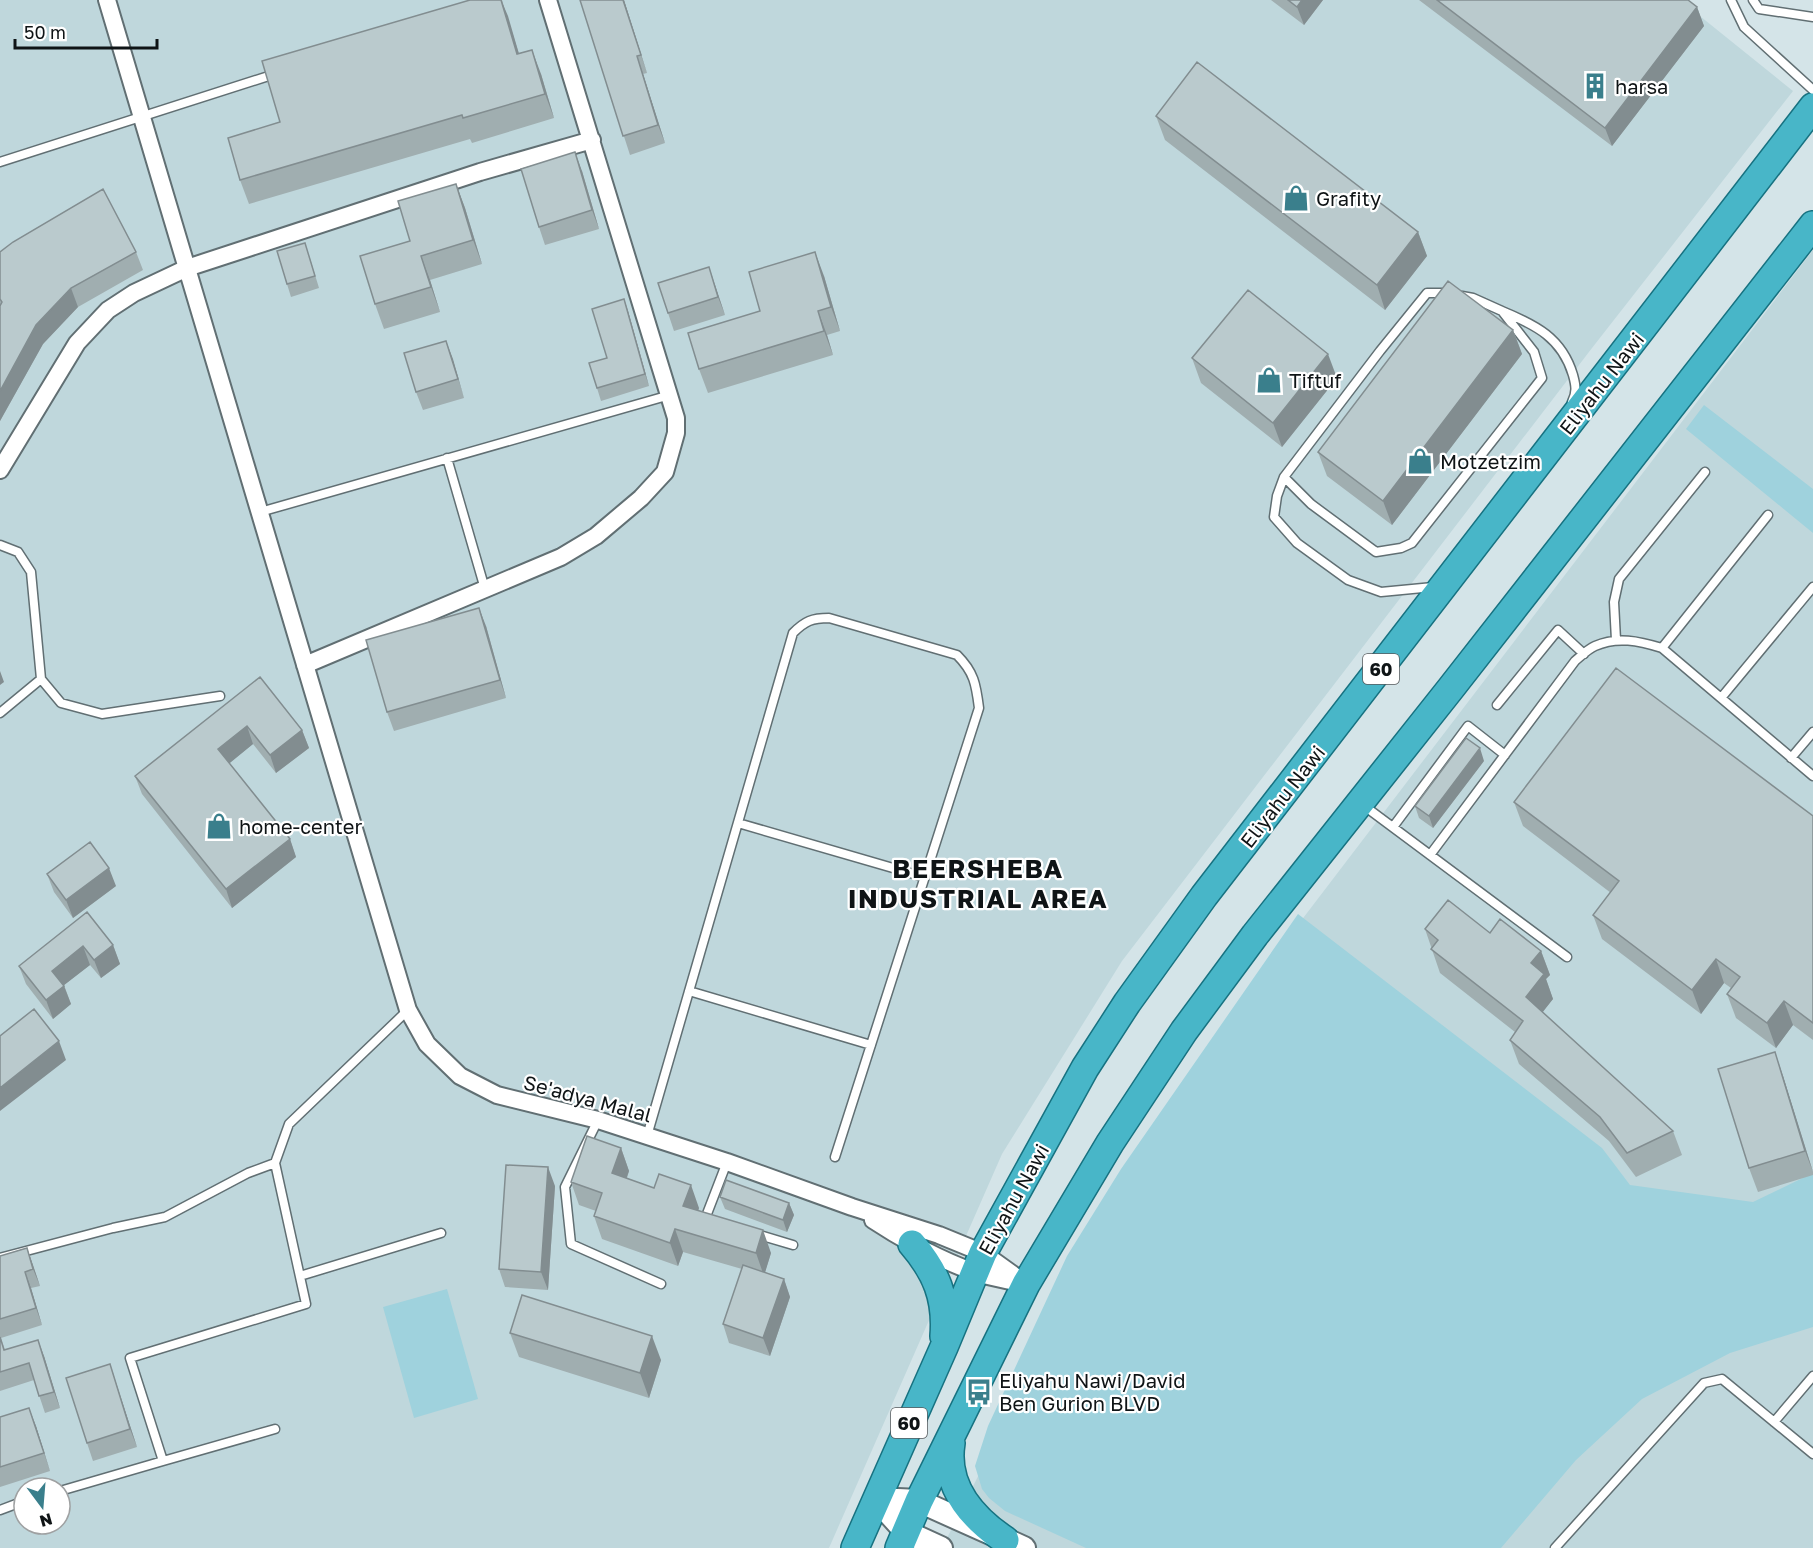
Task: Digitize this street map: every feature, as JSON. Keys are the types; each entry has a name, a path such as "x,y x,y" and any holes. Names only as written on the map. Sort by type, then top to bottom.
{"highway":[{"name":"Eliyahu Nawi","path":"855,1548 979,1262 1085,1068 1127,1003 1204,896 1813,107"},
{"name":"60","path":"902,1540 1026,1284 1110,1143 1184,1031 1255,935 1813,225"},
{"path":"912,1244 932,1270 938,1285 944,1316 944,1347"},
{"path":"952,1437 949,1454 950,1468 961,1496 982,1523 1015,1544"}],"main road":[{"path":"876,1499 919,1501 1015,1544"},
{"path":"876,1499 902,1540 941,1548"}],"street":[{"name":"Se'adya Malal","path":"107,0 408,1010 427,1044 460,1076 498,1095 598,1120 939,1235 979,1262 1026,1284"},
{"path":"305,665 561,556 597,536 641,498 665,472 676,434 676,418 548,0"},
{"path":"0,470 77,343 108,310 134,293 187,268 480,172 592,140"},
{"name":"Se'adya Malal","path":"852,1207 912,1244 979,1262"}],"lane":[{"path":"1731,0 1744,27 1813,90"},
{"path":"1753,0 1759,9 1813,17"},
{"path":"0,162 290,69"},
{"path":"1447,583 1429,589 1382,592 1348,580 1297,543 1274,517 1277,496 1284,477 1380,351 1427,294 1446,292 1473,298 1521,319 1548,334 1560,347 1570,364 1576,394 1533,471"},
{"path":"1284,477 1311,504 1376,552 1401,548 1412,543 1542,378 1534,352 1502,311"},
{"path":"260,512 670,395"},
{"path":"447,458 485,589"},
{"path":"1616,640 1614,602 1619,579 1705,472"},
{"path":"1662,648 1768,515"},
{"path":"0,545 18,552 31,572 41,679 61,703 102,714 220,696"},
{"path":"1721,698 1813,587"},
{"path":"647,1136 793,633 804,623 817,618 829,618 957,655 967,666 975,683 979,708 835,1157"},
{"path":"1497,705 1557,630 1584,654"},
{"path":"1430,855 1575,661 1594,646 1616,640 1639,641 1662,648 1813,776"},
{"path":"0,713 41,679"},
{"path":"1393,828 1468,726 1505,755"},
{"path":"1791,758 1813,732"},
{"path":"1359,802 1567,957"},
{"path":"738,823 924,877"},
{"path":"689,991 871,1045"},
{"path":"163,1461 130,1358 306,1304 275,1163 289,1124 408,1010"},
{"path":"598,1120 565,1187 571,1244 661,1284"},
{"path":"716,1222 705,1219 727,1162"},
{"path":"0,1258 165,1216 248,1173 275,1163"},
{"path":"749,1232 793,1245"},
{"path":"300,1276 441,1233"},
{"path":"1774,1422 1813,1376"},
{"path":"1555,1548 1704,1383 1722,1379 1813,1454"},
{"path":"72,1488 276,1428"}],"shaded area":[{"path":"0,0 1680,0 1793,91 1592,348 1122,961 1002,1154 829,1548 0,1548"},
{"path":"1813,250 1813,1548 942,1548 1121,1192 1239,1002"},
{"path":"1704,405 1813,489 1813,533 1686,429"},
{"path":"1298,914 1602,1148 1630,1185 1753,1202 1813,1173 1813,1327 1730,1353 1642,1399 1576,1460 1501,1548 1086,1548 1005,1511 989,1498 982,1489 975,1466 988,1426 1067,1256 1121,1169"},
{"path":"447,1289 478,1399 414,1418 383,1307"}],"building":[{"path":"470,0 501,0 517,54 532,50 545,94 463,118 462,115 240,180 228,138 280,122 262,61"},
{"path":"580,0 623,0 641,55 637,56 658,125 623,136"},
{"path":"1288,0 1302,0 1297,7"},
{"name":"harsa","path":"1437,0 1688,0 1697,7 1605,128"},
{"name":"Grafity","path":"1197,62 1418,232 1377,285 1156,116"},
{"path":"575,152 592,210 539,227 521,169"},
{"path":"456,184 473,240 421,256 431,287 375,304 360,256 410,241 398,201"},
{"path":"103,189 136,252 71,288 36,325 0,391 0,306 2,302 0,299 0,252"},
{"path":"305,243 315,276 287,284 277,251"},
{"path":"815,252 831,307 818,311 824,331 699,369 688,333 760,311 749,272"},
{"path":"709,267 718,297 668,313 658,283"},
{"path":"1448,281 1513,330 1383,501 1318,452"},
{"name":"Tiftuf","path":"1248,290 1328,354 1273,423 1192,358"},
{"path":"624,299 645,374 597,388 589,363 607,358 592,309"},
{"path":"446,341 458,379 416,392 404,353"},
{"path":"479,608 500,680 387,712 366,640"},
{"path":"1616,668 1813,816 1813,1023 1784,1001 1767,1023 1727,994 1740,977 1716,959 1692,990 1593,915 1619,881 1514,802"},
{"name":"home-center","path":"260,677 302,730 270,755 247,726 218,749 290,839 226,889 135,776"},
{"path":"1466,738 1480,748 1429,816 1415,806"},
{"path":"90,842 109,868 66,900 47,874"},
{"path":"1448,900 1490,933 1500,919 1541,951 1531,963 1544,974 1526,997 1673,1131 1627,1153 1600,1117 1510,1040 1523,1021 1431,949 1438,940 1425,929"},
{"path":"87,912 113,945 94,960 83,946 52,971 64,986 46,1000 19,966"},
{"path":"34,1009 59,1041 0,1088 0,1036"},
{"path":"1775,1052 1805,1151 1749,1168 1718,1069"},
{"path":"587,1136 621,1148 612,1173 654,1188 659,1174 691,1185 683,1206 763,1230 756,1253 675,1229 670,1243 594,1216 602,1193 571,1182"},
{"path":"506,1165 548,1167 541,1272 499,1269"},
{"path":"726,1180 789,1203 783,1220 720,1197"},
{"path":"27,1248 33,1269 25,1272 36,1308 0,1319 0,1256"},
{"path":"743,1265 784,1279 763,1338 723,1324"},
{"path":"522,1295 652,1336 640,1373 510,1333"},
{"path":"0,1337 4,1350 38,1340 54,1392 39,1396 29,1363 0,1372"},
{"path":"110,1364 130,1429 87,1443 66,1378"},
{"path":"29,1408 44,1453 0,1467 0,1417"}],"place":[{"name":"harsa","path":"1595,86"},
{"name":"Grafity","path":"1296,198"},
{"name":"Tiftuf","path":"1269,380"},
{"name":"Motzetzim","path":"1420,461"},
{"name":"home-center","path":"219,826"},
{"name":"Eliyahu Nawi/David Ben Gurion BLVD","path":"979,1392"}],"district":[{"name":"BEERSHEBA INDUSTRIAL AREA","path":"978,883"}]}
